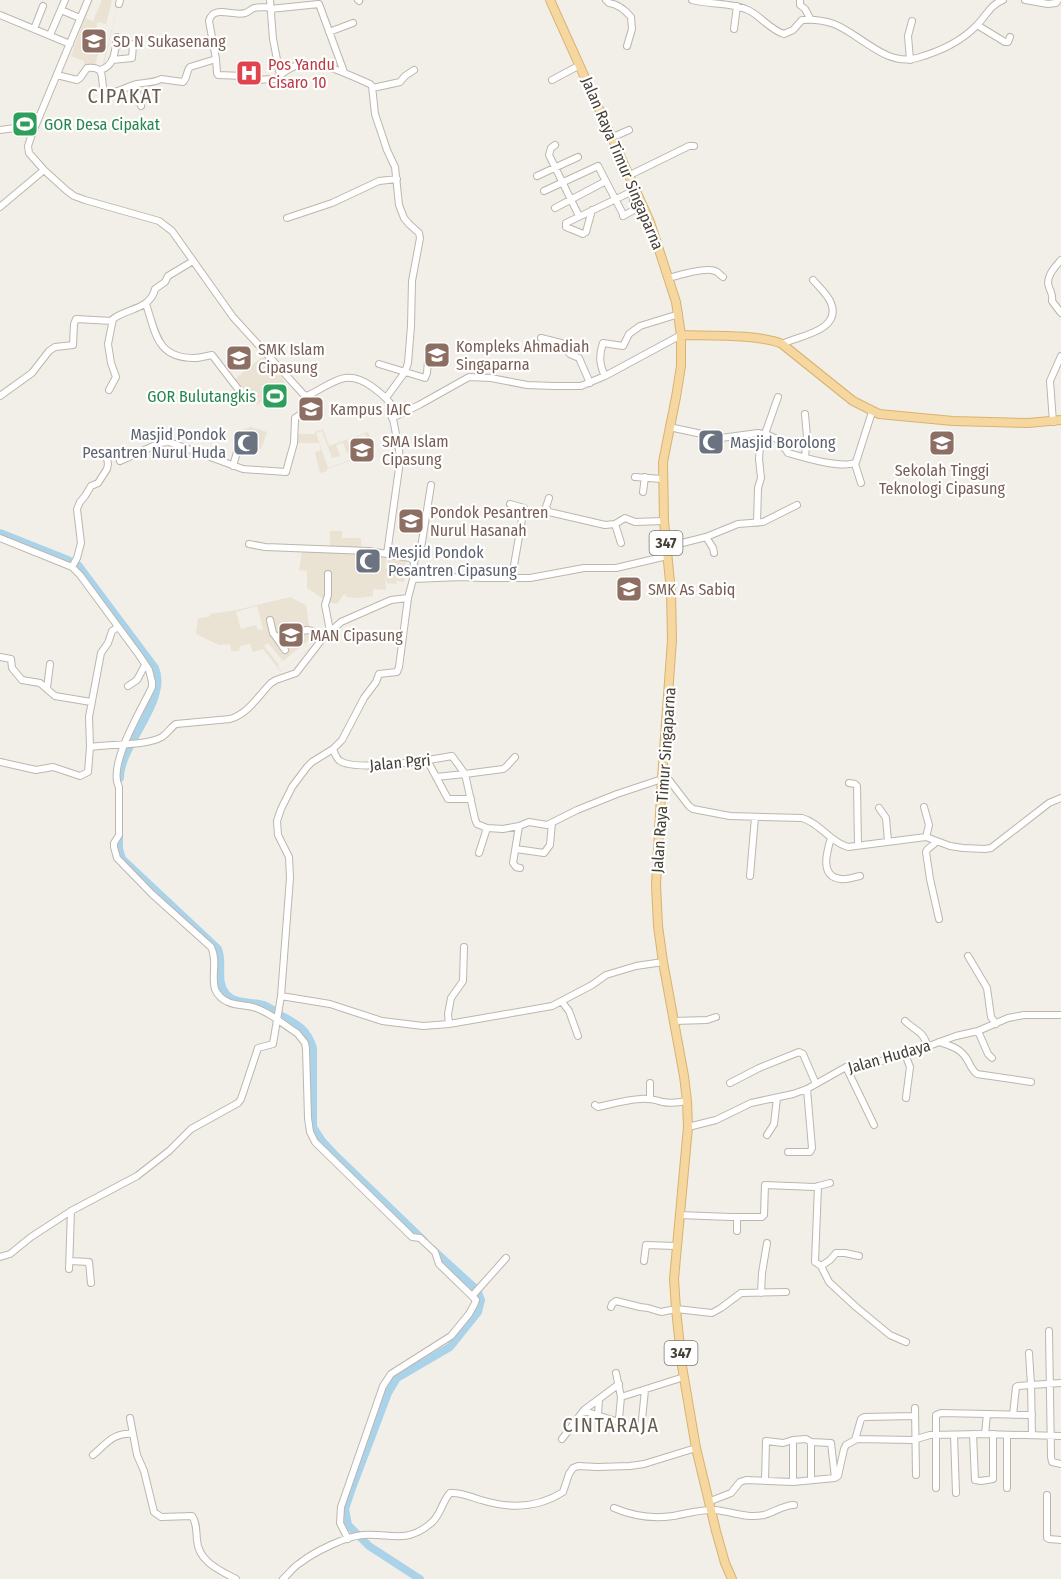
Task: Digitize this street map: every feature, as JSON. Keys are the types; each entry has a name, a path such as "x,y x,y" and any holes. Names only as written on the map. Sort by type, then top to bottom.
{"main road":[{"name":"Jalan Raya Timur Singaparna","path":"550,0 643,205 679,314 681,366 663,462 662,479 671,592 672,640 656,885 663,962 684,1076 688,1112 676,1246 674,1279 676,1309 696,1449 709,1506 725,1563 732,1579"},
{"path":"681,335 770,340 782,344 854,401 872,412 887,416 953,422 1057,421"}],"street":[{"path":"50,35 65,0"},
{"path":"88,0 39,115 28,146 28,153 60,186 74,196 159,221 172,231 233,317 307,395 307,410 295,418 294,443 286,472 246,470 169,442 160,443 120,461"},
{"path":"606,0 620,6 631,17 632,29 627,46"},
{"path":"692,0 749,10 784,34 793,30 802,20 825,21 861,39 878,51 892,57 910,60 938,51 959,40 977,25 997,2 1003,0"},
{"path":"800,0 800,5 811,20"},
{"path":"1025,0 1054,3 1058,0"},
{"path":"344,72 329,32 322,2 270,5 252,9 244,14 222,12 213,13 210,16 218,75 244,76 255,80 275,79 297,65 312,63 344,72 370,84 373,88 375,114 395,166 399,205 404,218 419,232 420,238 412,281 408,363 405,372 386,398"},
{"path":"270,5 273,39 280,75 282,83 289,86"},
{"path":"34,29 43,6"},
{"path":"734,29 736,6"},
{"path":"61,10 80,18"},
{"path":"0,15 70,44"},
{"path":"910,60 908,36 912,21"},
{"path":"329,32 353,23"},
{"path":"977,25 1005,42 1008,42 1010,37"},
{"path":"57,75 77,80 87,68 100,70 108,67 112,60 117,37"},
{"path":"112,60 132,58 132,44 116,45"},
{"path":"100,70 102,89 106,93 122,91 135,85 157,82 161,79 183,82 190,67 216,59"},
{"path":"552,80 580,65"},
{"path":"373,88 400,82 414,70"},
{"path":"135,85 141,106"},
{"path":"0,130 15,128 32,134"},
{"path":"613,137 629,130"},
{"path":"555,145 551,148 549,155 579,216"},
{"path":"630,176 689,146 694,146"},
{"path":"537,176 578,157"},
{"path":"544,191 598,166 623,215 643,205"},
{"path":"0,207 44,170"},
{"path":"287,218 332,203 379,181 397,179"},
{"path":"555,208 606,181"},
{"path":"592,210 586,232 583,234 566,225 579,216 635,190 634,209"},
{"path":"109,390 116,377 110,360 108,344 112,321 117,316 146,304 155,289 164,283 168,276 190,256"},
{"path":"1060,260 1049,277 1048,283 1053,294 1053,302 1061,313"},
{"path":"669,278 688,272 711,270 723,278"},
{"path":"782,344 824,328 831,319 833,313 830,300 813,280"},
{"path":"146,304 158,339 168,353 192,358 212,355 238,389"},
{"path":"605,376 600,362 603,343 623,346 629,334 640,326 679,314"},
{"path":"0,396 32,373 49,351 56,347 73,345 76,319 112,321"},
{"path":"392,418 469,377 527,384 581,386 605,376 681,335"},
{"path":"541,338 561,343 570,354 579,358 590,382"},
{"path":"379,364 425,378 429,348"},
{"path":"1057,421 1050,381 1061,356"},
{"path":"307,395 350,376 362,380 390,403 400,461 387,554"},
{"path":"757,523 758,488 761,478 759,459 763,434 778,397"},
{"path":"861,483 855,464 872,412"},
{"path":"805,414 807,437 805,458"},
{"path":"669,427 721,438 763,434 779,440 788,453 840,465 855,464"},
{"path":"73,565 81,543 78,510 80,502 91,486 98,483 107,469 106,452"},
{"path":"233,465 237,452"},
{"path":"635,477 662,479"},
{"path":"643,492 645,477"},
{"path":"0,1257 10,1254 71,1211 137,1176 169,1151 191,1129 238,1103 258,1048 273,1044 281,996 290,863 278,835 277,821 280,809 292,787 307,767 342,740 379,674 397,672 414,561 421,548 431,485"},
{"path":"429,496 439,499"},
{"path":"549,498 546,507 549,512 597,525 610,526 625,518 635,522 664,521"},
{"path":"510,504 524,508 512,578"},
{"path":"413,579 462,576 512,578 548,575 584,568 616,568 667,552 738,524 765,521 796,505"},
{"path":"615,524 621,543"},
{"path":"706,537 714,553"},
{"path":"0,538 73,565 145,665 151,677 152,687 129,744 120,753 116,769 116,780 119,787 119,836 114,843 114,851 117,858 152,894 211,947 215,958 215,990 219,996 228,1002 256,1008 297,1033 304,1043 307,1060 308,1118 315,1142 412,1237 420,1238 435,1252 439,1264 475,1293 474,1305 451,1336 391,1374 383,1386 341,1507 340,1522 349,1538"},
{"path":"249,544 265,547 369,551 410,558 414,561"},
{"path":"328,574 328,593 325,605 330,632"},
{"path":"90,747 129,744 162,737 173,725 239,716 272,683 296,673 323,638 341,622 391,600 408,598"},
{"path":"270,620 273,633 285,650"},
{"path":"0,762 36,770 53,767 80,776 88,772 90,768 89,726 101,653 112,631 118,627"},
{"path":"276,637 307,630 323,638"},
{"path":"0,657 11,659 12,668 22,680 38,682 56,696 92,702"},
{"path":"47,688 50,664"},
{"path":"128,686 137,680 145,665"},
{"name":"Jalan Pgri","path":"333,749 339,760 358,766 452,756 465,774"},
{"path":"436,777 503,769 515,757"},
{"path":"428,760 448,799 471,799"},
{"path":"465,774 477,824 487,828 508,829 529,822 545,826 576,810 665,778 693,809 721,815 802,818 812,822 831,838 848,847 926,837 963,848 991,848 1049,803 1061,798"},
{"path":"849,783 856,786 858,845"},
{"path":"924,807 929,825 926,837"},
{"path":"879,808 886,818 888,841"},
{"path":"750,876 755,817"},
{"path":"516,849 544,853 550,845 552,823"},
{"path":"519,826 513,863 520,868"},
{"path":"479,853 487,828"},
{"path":"831,838 826,855 829,871 841,879 860,876"},
{"path":"936,841 926,852 939,919"},
{"path":"449,1024 451,998 463,981 464,947"},
{"path":"968,956 987,988 992,1017 996,1024"},
{"path":"281,996 330,1004 382,1021 423,1026 449,1024 542,1009 562,1002 606,975 636,966 663,962"},
{"path":"562,1002 570,1014 578,1036"},
{"name":"Jalan Hudaya","path":"688,1124 716,1120 751,1103 807,1089 846,1068 905,1054 956,1036 978,1031 1008,1018 1024,1015 1061,1016"},
{"path":"674,1021 707,1020 716,1017"},
{"path":"905,1021 922,1033 927,1046"},
{"path":"978,1031 992,1058"},
{"path":"938,1042 958,1049 976,1074 1031,1082"},
{"path":"730,1083 799,1052 804,1054 816,1084"},
{"path":"905,1054 910,1066 906,1098"},
{"path":"846,1068 874,1125"},
{"path":"650,1083 650,1098"},
{"path":"788,1152 810,1152 812,1148 807,1089"},
{"path":"595,1105 598,1107 620,1101 650,1098 669,1102 687,1101"},
{"path":"767,1135 776,1119 777,1098"},
{"path":"679,1215 737,1218 763,1216 765,1185 818,1186 830,1183"},
{"path":"818,1186 815,1262 821,1266 829,1282 856,1307 890,1335 906,1342"},
{"path":"69,1269 71,1211"},
{"path":"737,1218 737,1231"},
{"path":"761,1293 766,1243"},
{"path":"644,1261 646,1245 676,1246"},
{"path":"821,1266 836,1253 859,1256"},
{"path":"475,1293 506,1258"},
{"path":"70,1261 89,1262 91,1283"},
{"path":"611,1307 616,1301 661,1312 676,1309 703,1313 721,1308 741,1293 786,1292"},
{"path":"1049,1330 1051,1457 1052,1462 1061,1464"},
{"path":"1029,1353 1032,1435"},
{"path":"616,1373 621,1397 618,1430"},
{"path":"621,1397 684,1377"},
{"path":"1013,1415 1018,1386 1061,1383"},
{"path":"562,1439 584,1411 619,1384"},
{"path":"641,1429 645,1390"},
{"path":"598,1416 599,1399"},
{"path":"915,1408 916,1475"},
{"path":"584,1411 619,1422"},
{"path":"936,1488 937,1413 1032,1415"},
{"path":"986,1434 987,1414"},
{"path":"855,1440 861,1419 864,1417 915,1416"},
{"path":"130,1418 137,1455 144,1471 154,1512 161,1517 192,1516 195,1520 200,1554 215,1567 236,1579"},
{"path":"93,1455 116,1435 133,1434"},
{"path":"614,1508 644,1517 672,1516 709,1506 731,1493 740,1482 746,1480 793,1482 835,1478 838,1476 846,1445 855,1440 898,1440 936,1435 973,1434 1061,1436"},
{"path":"973,1434 975,1480 981,1481 993,1479 993,1434"},
{"path":"954,1435 956,1493"},
{"path":"1007,1435 1007,1488"},
{"path":"765,1481 766,1441 783,1443 806,1439 811,1442 831,1443 835,1478"},
{"path":"793,1440 793,1482"},
{"path":"811,1442 811,1480"},
{"path":"283,1579 297,1564 349,1538 362,1535 401,1537 416,1534 437,1518 445,1498 450,1493 465,1494 500,1505 525,1507 556,1497 563,1492 569,1473 578,1466 644,1464 696,1449"},
{"path":"1047,1495 1047,1538 1061,1540"},
{"path":"709,1506 741,1516 749,1516 765,1515 794,1505"}],"shaded area":[{"name":"SD N Sukasenang","path":"91,0 93,0 86,18 93,21 102,0 112,0 106,24 98,22 96,28 104,30 95,66 102,68 119,0 103,69 84,64 84,61 71,56"},
{"path":"263,356 285,382 257,405 235,379"},
{"path":"251,427 267,432 261,449 251,445 246,452 237,446 240,437 238,431"},
{"name":"SMA Islam Cipasung","path":"323,429 329,446 368,432 375,452 320,473 315,452 321,450 319,443 297,443 297,434 315,434 315,432","holes":["322,431 332,458 340,456 336,445 343,443 347,453 351,451 347,440 354,438 357,448 361,447 357,437 365,434 374,451 328,468 316,433"]},
{"path":"330,531 342,531 342,538 361,538 361,551 385,555 385,568 387,568 388,556 406,559 404,582 387,583 385,575 386,590 373,589 373,596 358,598 347,597 344,594 337,604 328,602 307,588 307,571 299,570 302,551 330,550"},
{"name":"MAN Cipasung","path":"290,597 306,605 309,626 319,641 281,672 263,649 253,652 250,644 240,646 239,651 231,651 230,644 219,645 196,634 198,618","holes":["257,606 263,629 258,630 256,625 241,629 236,612","314,636 318,641 282,671 264,646 268,643 283,661"]}],"waterway":[{"path":"0,533 78,565 155,668 158,681 155,694 127,751 120,778"},
{"path":"119,832 119,849 122,859 218,949 220,978 226,994 234,1000 268,1007 305,1032 313,1048 313,1127 335,1155 424,1241"},
{"path":"420,1579 369,1546 348,1525 345,1509 388,1393 397,1378 450,1347 478,1312 481,1300 477,1290 432,1249"}],"place":[{"name":"SD N Sukasenang","path":"94,41"},
{"name":"Pos Yandu Cisaro 10","path":"249,73"},
{"name":"GOR Desa Cipakat","path":"25,124"},
{"name":"Kompleks Ahmadiah Singaparna","path":"437,355"},
{"name":"SMK Islam Cipasung","path":"239,358"},
{"name":"GOR Bulutangkis","path":"275,396"},
{"name":"Kampus IAIC","path":"311,409"},
{"name":"Masjid Borolong","path":"711,442"},
{"name":"Masjid Pondok Pesantren Nurul Huda","path":"246,443"},
{"name":"Sekolah Tinggi Teknologi Cipasung","path":"942,443"},
{"name":"SMA Islam Cipasung","path":"362,450"},
{"name":"Pondok Pesantren Nurul Hasanah","path":"411,521"},
{"name":"Mesjid Pondok Pesantren Cipasung","path":"368,561"},
{"name":"SMK As Sabiq","path":"629,589"},
{"name":"MAN Cipasung","path":"291,635"}],"district":[{"name":"CIPAKAT","path":"125,96"},
{"name":"CINTARAJA","path":"611,1425"}]}
